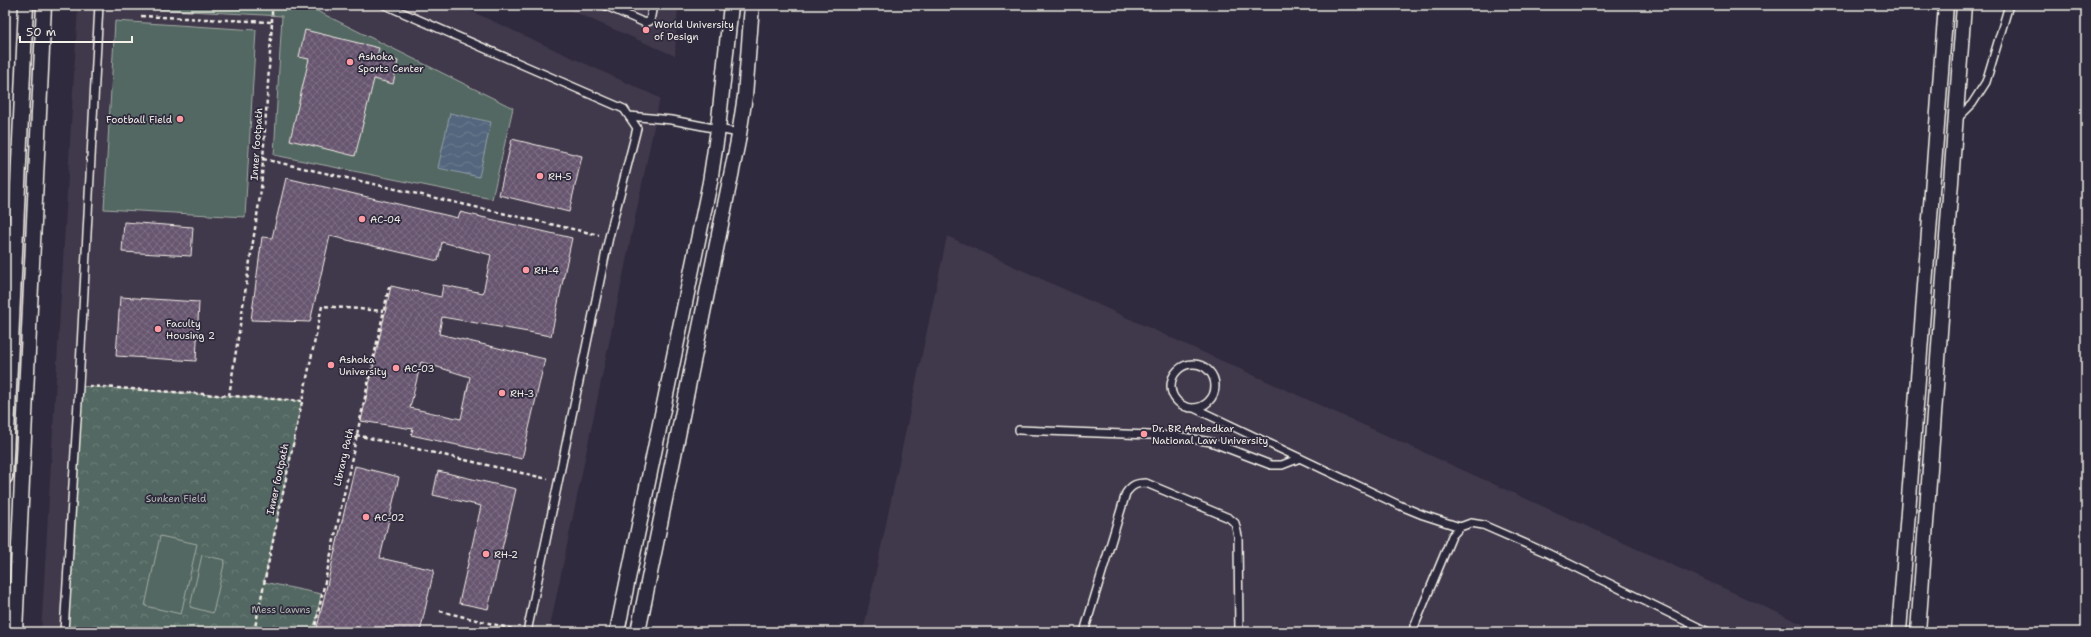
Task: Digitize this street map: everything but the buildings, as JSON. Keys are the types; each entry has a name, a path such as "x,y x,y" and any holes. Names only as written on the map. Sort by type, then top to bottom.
{"street":[{"path":"5,477 26,5"},
{"path":"15,632 44,5"},
{"path":"617,632 710,182 718,129 731,5"},
{"path":"638,632 739,133 745,96 752,5"},
{"path":"1899,632 1946,5"},
{"path":"1918,632 1964,5"}],"lane":[{"path":"64,632 80,386 99,5"},
{"path":"385,5 624,109 637,128 609,237 526,632"},
{"path":"604,5 645,23 650,21 653,5"},
{"path":"1955,120 1972,104 1986,82 2009,5"},
{"path":"629,116 672,120 739,133"},
{"path":"1194,408 1207,403 1212,397 1214,382 1207,369 1192,364 1179,368 1171,380 1170,387 1172,394 1181,404 1194,408 1401,506 1460,527"},
{"path":"1019,430 1176,436 1211,442 1271,465 1282,465 1300,458"},
{"path":"1084,632 1126,493 1132,485 1139,483 1146,483 1229,518 1235,523 1238,536 1239,632"},
{"path":"1412,632 1452,536 1460,527 1471,523 1483,525 1546,553 1708,632"}],"path":[{"name":"Inner footpath","path":"230,396 260,190 272,5"},
{"path":"141,16 272,22"},
{"path":"263,159 609,237"},
{"name":"Library Path","path":"314,632 389,286"},
{"name":"Inner footpath","path":"254,632 322,306 383,311"},
{"path":"80,386 302,401"},
{"path":"356,435 558,481"},
{"path":"440,611 526,632"}],"shaded area":[{"name":"Ashoka University","path":"78,5 458,5 660,98 549,632 41,632"},
{"name":"World University of Design","path":"558,5 678,5 675,56"},
{"name":"Dr. BR Ambedkar National Law University","path":"947,236 1820,632 863,632"}],"green space":[{"name":"Ashoka Sports Center","path":"134,5 305,5 513,108 492,199 274,155 282,16 133,8"},
{"name":"Football Field","path":"115,21 256,30 245,217 104,209"},
{"name":"Sunken Field","path":"79,386 302,401 264,582 321,594 314,632 64,632"},
{"path":"160,536 197,544 181,614 145,606"},
{"path":"202,555 225,560 213,613 190,607"}],"water":[{"path":"450,113 491,122 479,177 438,168"}],"place":[{"name":"World University of Design","path":"646,30"},
{"name":"Ashoka Sports Center","path":"350,62"},
{"name":"Football Field","path":"180,119"},
{"name":"RH-5","path":"540,176"},
{"name":"AC-04","path":"362,219"},
{"name":"RH-4","path":"526,270"},
{"name":"Faculty Housing 2","path":"158,329"},
{"name":"Ashoka University","path":"331,365"},
{"name":"AC-03","path":"396,368"},
{"name":"RH-3","path":"502,393"},
{"name":"Dr. BR Ambedkar National Law University","path":"1144,434"},
{"name":"AC-02","path":"366,517"},
{"name":"RH-2","path":"486,554"}],"park label":[{"name":"Mess Lawns","path":"281,609"}]}
